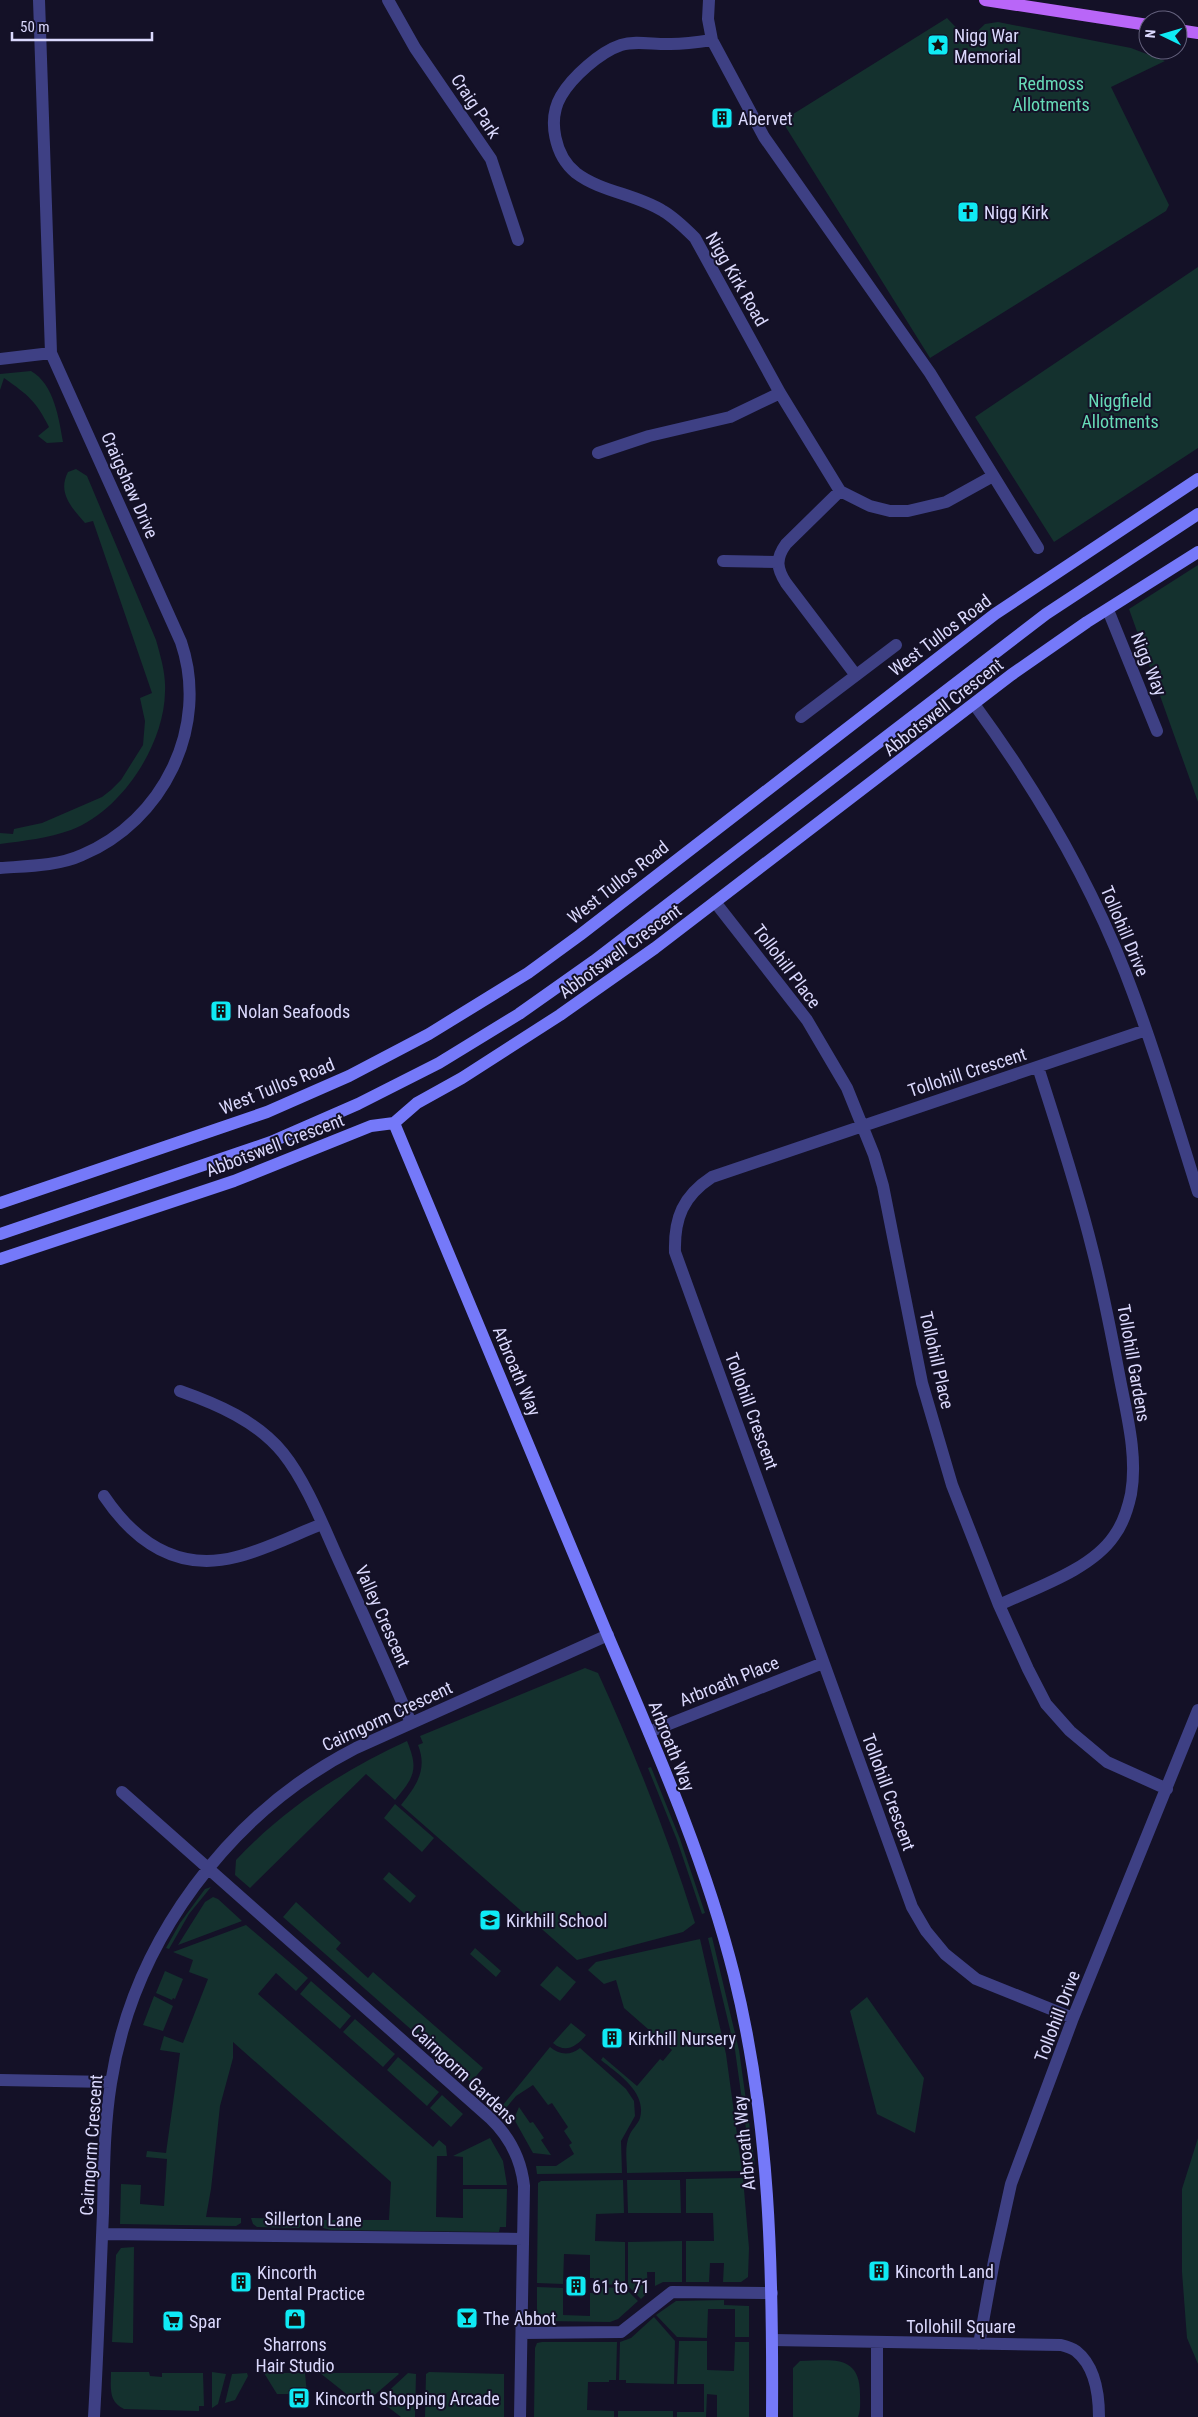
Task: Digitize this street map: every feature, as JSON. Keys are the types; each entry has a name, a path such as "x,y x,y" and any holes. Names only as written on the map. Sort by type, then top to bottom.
{"main road":[{"path":"985,0 1138,23"},
{"name":"West Tullos Road","path":"0,1203 267,1112 350,1076 429,1034 528,973 580,935 995,614 1198,479"},
{"path":"0,1234 271,1142 358,1104 439,1062 519,1014 594,961 1046,614 1198,514"},
{"name":"Abbotswell Crescent","path":"0,1259 234,1181 372,1126 394,1123 417,1103 462,1078 560,1015 715,902 1011,675 1198,552"},
{"name":"Arbroath Way","path":"394,1123 648,1732 699,1860 734,1974 758,2104 765,2162 772,2293 772,2417"}],"street":[{"name":"Craigshaw Drive","path":"0,868 56,862 81,856 109,843 135,823 171,775 179,756 188,718 189,671 181,642 51,353 39,0"},
{"name":"Craig Park","path":"388,0 415,48 491,159 518,240"},
{"path":"709,0 708,19 712,40 764,137 930,373 1038,548"},
{"name":"Nigg Kirk Road","path":"712,40 671,44 628,43 621,44 603,54 587,66 560,97 554,130 557,144 564,159 575,172 592,182 662,210 680,223 695,238 780,393 840,491"},
{"path":"0,359 51,353"},
{"path":"598,453 650,436 730,417 780,393"},
{"path":"855,674 786,584 779,572 777,562 786,544 840,491 870,506 890,511 908,511 946,502 993,476"},
{"path":"723,561 777,562"},
{"name":"Nigg Way","path":"1108,610 1157,731"},
{"path":"801,717 896,644"},
{"name":"Tollohill Drive","path":"974,704 1014,760 1084,880 1124,971 1146,1030 1198,1192"},
{"name":"Tollohill Place","path":"715,902 807,1020 847,1088 874,1155 889,1214 922,1383 952,1485 999,1605 1046,1704 1070,1731 1107,1762 1167,1789"},
{"name":"Tollohill Crescent","path":"1073,2018 976,1979 945,1954 926,1931 912,1907 676,1252 675,1237 683,1205 692,1192 712,1177 1146,1030"},
{"name":"Tollohill Gardens","path":"999,1605 1070,1572 1094,1556 1114,1537 1124,1516 1131,1493 1132,1460 1127,1416 1105,1303 1092,1248 1038,1067"},
{"name":"Valley Crescent","path":"180,1391 211,1402 238,1416 282,1452 294,1470 322,1524 411,1723"},
{"path":"104,1496 120,1520 143,1540 165,1552 185,1559 212,1562 237,1557 322,1524"},
{"name":"Cairngorm Crescent","path":"94,2417 111,2082 124,2028 145,1970 168,1925 190,1891 253,1821 295,1785 347,1752 608,1636"},
{"name":"Arbroath Place","path":"648,1732 823,1663"},
{"name":"Tollohill Drive","path":"979,2344 994,2260 1011,2184 1073,2018 1198,1710"},
{"path":"122,1792 208,1869"},
{"name":"Cairngorm Gardens","path":"208,1869 498,2125 511,2143 520,2165 524,2186 520,2417"},
{"path":"0,2080 111,2082"},
{"name":"Sillerton Lane","path":"102,2234 523,2239"},
{"path":"522,2333 621,2332 672,2292 772,2293"},
{"name":"Tollohill Square","path":"772,2340 1061,2345 1076,2351 1097,2386 1099,2417"},
{"path":"877,2343 877,2417"}],"green space":[{"name":"Redmoss Allotments","path":"947,18 968,40 985,24 998,22 1131,48 1138,51 1138,60 1165,61 1111,87 1169,205 1166,211 930,358 782,121"},
{"name":"Niggfield Allotments","path":"1198,267 1198,448 1054,542 975,417"},
{"path":"31,371 39,377 50,393 57,413 63,442 47,443 38,436 49,427 40,411 25,394 4,378 0,390 0,374"},
{"path":"76,469 87,476 156,640 165,679 163,713 157,734 148,754 136,774 107,808 89,821 71,830 45,837 0,844 0,833 13,834 14,829 42,823 102,797 121,780 143,745 145,721 140,698 152,693 93,521 85,523 71,506 65,493 65,480 68,472"},
{"path":"1198,565 1198,802 1129,609"},
{"path":"585,1668 598,1673 625,1734 662,1827 695,1923 683,1932 577,1960 401,1805 416,1784 421,1770 422,1762 418,1745 423,1743 420,1736"},
{"path":"407,1741 413,1759 413,1773 407,1785 395,1800 366,1774 250,1888 235,1875 236,1860 294,1807 337,1778"},
{"path":"651,1767 680,1839 705,1913 702,1914 677,1840 648,1768"},
{"path":"395,1804 434,1838 422,1852 384,1818"},
{"path":"389,1872 416,1896 410,1903 383,1879"},
{"path":"211,1887 189,1914 169,1949 166,1948 180,1923 205,1889"},
{"path":"213,1897 218,1899 242,1921 178,1945 205,1902"},
{"path":"296,1902 341,1943 336,1949 368,1978 373,1972 483,2068 471,2082 283,1917"},
{"path":"246,1925 308,1978 296,1991 276,1973 258,1994 433,2147 439,2140 446,2146 447,2156 437,2156 436,2217 463,2218 463,2189 507,2189 506,2227 500,2227 499,2232 331,2230 323,2228 319,2220 389,2220 391,2182 233,2042 233,2058 220,2106 206,2217 241,2218 241,2223 236,2226 120,2224 121,2184 141,2185 140,2204 164,2206 167,2159 146,2157 147,2151 166,2153 180,2053 160,2050 164,2036 183,2043 208,1979 189,1972 193,1960 173,1952"},
{"path":"712,1937 739,2050 755,2165 751,2165 735,2050 708,1938"},
{"path":"700,1939 726,2054 742,2171 627,2173 627,2143 640,2118 639,2100 630,2084 601,2060 603,2057 637,2086 660,2059 663,2061 672,2050 624,2008 616,1980 604,1984 588,1970 596,1962"},
{"path":"475,1948 501,1971 496,1977 470,1954"},
{"path":"557,1966 576,1982 560,2001 540,1985"},
{"path":"165,1971 183,1979 175,1999 173,1998 172,2000 156,1993"},
{"path":"311,1981 351,2016 340,2029 300,1994"},
{"path":"154,1996 173,2006 163,2031 143,2025"},
{"path":"867,1997 924,2078 915,2133 877,2114 850,2011"},
{"path":"355,2019 395,2054 383,2067 343,2032"},
{"path":"571,2023 586,2035 583,2039 567,2048 562,2048 553,2043"},
{"path":"550,2047 557,2052 565,2054 580,2048 626,2089 634,2101 635,2116 621,2141 622,2173 537,2174 536,2166 556,2166 574,2154 569,2145 572,2143 564,2131 568,2127 552,2103 548,2105 533,2085 516,2096 506,2108 503,2105"},
{"path":"398,2057 439,2092 427,2106 387,2070"},
{"path":"442,2095 463,2114 451,2127 430,2108"},
{"path":"519,2107 544,2138 541,2140 551,2155 533,2153 514,2119"},
{"path":"490,2138 503,2161 507,2185 463,2185 463,2157 453,2156"},
{"path":"1198,2138 1198,2364 1187,2338 1182,2272 1182,2189"},
{"path":"743,2178 749,2248 748,2277 741,2282 723,2282 724,2263 710,2263 709,2282 686,2282 686,2241 714,2241 713,2213 686,2213 686,2179"},
{"path":"623,2180 624,2213 596,2214 595,2241 625,2242 625,2285 593,2284 594,2278 590,2278 590,2255 564,2254 563,2284 537,2283 538,2183 541,2181"},
{"path":"627,2180 680,2180 681,2213 628,2213"},
{"path":"251,2218 303,2219 299,2228 257,2227 253,2224"},
{"path":"682,2241 682,2282 663,2282 655,2286 655,2272 647,2272 648,2292 641,2299 628,2286 628,2242"},
{"path":"134,2247 133,2343 112,2342 116,2255 121,2248"},
{"path":"537,2287 563,2288 563,2315 590,2316 590,2293 593,2293 593,2287 625,2288 638,2301 618,2319 610,2322 546,2321 537,2315"},
{"path":"724,2300 724,2305 749,2306 749,2337 735,2337 735,2309 708,2309 707,2338 677,2337 656,2315 676,2301"},
{"path":"654,2317 675,2341 674,2384 626,2383 626,2380 619,2380 620,2342 631,2338"},
{"path":"679,2341 707,2341 707,2370 734,2371 735,2342 749,2342 749,2417 717,2417 717,2395 707,2394 706,2417 677,2417 677,2412 704,2412 704,2384 677,2384"},
{"path":"617,2342 616,2380 588,2382 587,2410 614,2411 614,2417 534,2417 535,2348 537,2343"},
{"path":"800,2361 832,2361 841,2362 849,2366 855,2372 859,2381 860,2411 858,2417 793,2417 793,2368"},
{"path":"111,2372 149,2372 150,2376 162,2377 162,2373 203,2373 204,2406 199,2406 199,2411 124,2409 115,2402 111,2394"},
{"path":"212,2372 226,2374 218,2404 212,2408"},
{"path":"429,2372 504,2374 504,2417 425,2417 426,2374"},
{"path":"247,2373 248,2376 235,2400 225,2403 232,2374"},
{"path":"264,2373 305,2373 307,2394 277,2394"},
{"path":"320,2373 399,2374 371,2398 349,2396"},
{"path":"408,2373 416,2374 415,2417 401,2417 379,2400"},
{"path":"618,2411 673,2411 673,2417 618,2417"}],"place":[{"name":"Nigg War Memorial","path":"938,45"},
{"name":"Abervet","path":"722,118"},
{"name":"Nigg Kirk","path":"968,212"},
{"name":"Nolan Seafoods","path":"221,1011"},
{"name":"Kirkhill School","path":"490,1920"},
{"name":"Kirkhill Nursery","path":"612,2038"},
{"name":"Kincorth Land","path":"879,2271"},
{"name":"Kincorth Dental Practice","path":"241,2282"},
{"name":"61 to 71","path":"576,2286"},
{"name":"The Abbot","path":"467,2318"},
{"name":"Sharrons Hair Studio","path":"295,2319"},
{"name":"Spar","path":"173,2321"},
{"name":"Kincorth Shopping Arcade","path":"299,2398"}]}
